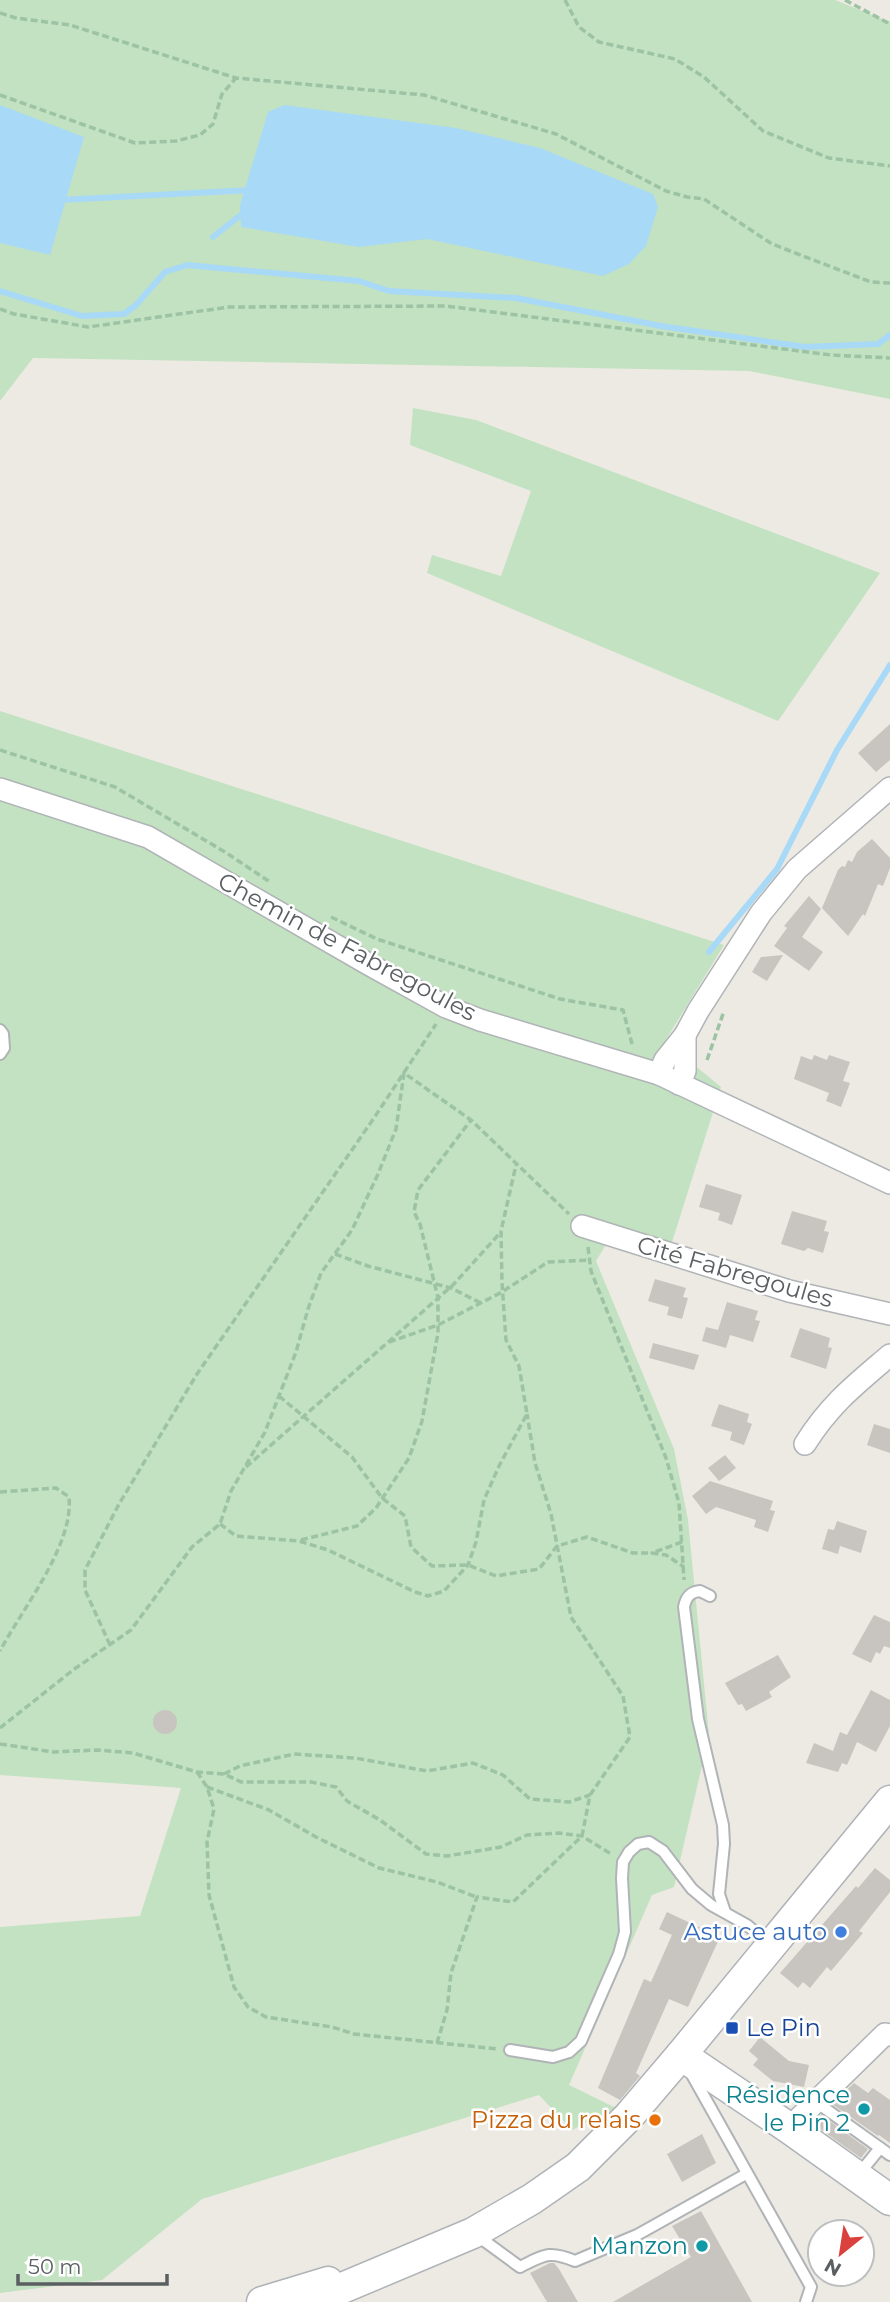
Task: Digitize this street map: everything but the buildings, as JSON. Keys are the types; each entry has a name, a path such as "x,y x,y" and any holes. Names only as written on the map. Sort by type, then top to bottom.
{"main road":[{"path":"309,2302 473,2233 578,2167 629,2116 681,2055 890,1801"},
{"path":"681,2055 890,2200"},
{"path":"262,2302 429,2251"}],"street":[{"path":"649,1072 665,1060 685,1035 761,914 797,869 890,788"},
{"name":"Chemin de Fabregoules","path":"0,789 148,837 446,1007 649,1072 890,1183"},
{"path":"685,1035 686,1088"},
{"name":"Cité Fabregoules","path":"582,1226 789,1291 890,1314"},
{"path":"805,1444 820,1419 841,1397 890,1355"},
{"path":"789,2128 885,2034 890,2035"}],"lane":[{"path":"0,1030 4,1034 4,1048 0,1054"},
{"path":"710,1596 700,1591 690,1593 684,1607 698,1719 723,1825 719,1894 725,1912"},
{"path":"510,2050 553,2057 569,2052 581,2041 619,1954 625,1932 623,1862 638,1844 649,1842 663,1851 692,1889 711,1905 747,1925 771,1945"},
{"path":"681,2055 811,2287 806,2302"},
{"path":"816,2102 885,2151 857,2176"},
{"path":"473,2233 520,2267 542,2256 558,2254 575,2261 637,2235 746,2174"}],"path":[{"path":"565,0 579,27 599,42 675,59 704,77 764,131 829,158 890,166"},
{"path":"845,0 890,24"},
{"path":"0,13 16,18 70,25 236,78 424,95 556,134 666,191 704,199 772,244 872,282 890,283"},
{"path":"0,95 135,143 176,141 200,135 212,124 222,94 236,78"},
{"path":"0,309 88,327 229,307 446,306 831,355 890,358"},
{"path":"0,750 115,788 271,882"},
{"path":"329,916 377,939 559,999 623,1010 649,1072"},
{"path":"686,1088 714,1044 726,1002"},
{"path":"110,1645 85,1590 85,1570 119,1504 197,1374 404,1073 446,1007"},
{"path":"404,1073 471,1121 582,1226 592,1271 666,1458 680,1503 685,1600"},
{"path":"0,1728 73,1670 131,1630 192,1547 220,1524 231,1492 265,1432 296,1352 321,1273 352,1230 396,1129 404,1073"},
{"path":"299,1541 357,1526 376,1508 410,1458 422,1421 439,1333 439,1298 420,1224 414,1212 418,1190 471,1121"},
{"path":"207,1787 269,1810 316,1838 379,1868 437,1882 477,1897 513,1902 582,1836 590,1796 630,1737 623,1696 571,1617 551,1514 536,1463 519,1366 506,1340 501,1231 516,1164"},
{"path":"244,1469 451,1288 501,1231"},
{"path":"335,1254 368,1266 451,1288 481,1303"},
{"path":"387,1343 438,1325 502,1292 548,1262 590,1260"},
{"path":"279,1396 352,1457 383,1498 405,1516 411,1547 432,1566 468,1565 496,1576 539,1569 557,1546 587,1537 633,1553 666,1555 684,1567"},
{"path":"220,1524 236,1536 299,1541 328,1550 428,1596 444,1591 468,1565 476,1542 484,1500 527,1414"},
{"path":"0,1492 57,1488 69,1497 70,1512 51,1566 0,1651"},
{"path":"653,1553 682,1542"},
{"path":"0,1744 54,1752 97,1750 133,1753 197,1772 224,1774 241,1782 311,1782 336,1787 347,1801 380,1820 426,1854 447,1856 501,1847 527,1835 559,1833 582,1836 623,1862"},
{"path":"224,1774 240,1766 293,1754 355,1758 427,1771 473,1763 503,1775 530,1800 569,1802 590,1796"},
{"path":"197,1772 207,1787 214,1809 207,1842 209,1895 234,1987 248,2007 266,2017 332,2027 354,2034 510,2050"},
{"path":"437,2042 447,2010 451,1973 477,1897"}],"green space":[{"path":"0,0 835,0 890,22 890,399 749,371 33,358 0,401"},
{"path":"413,408 476,420 880,573 778,721 427,573 432,555 501,576 531,491 410,445"},
{"path":"0,711 724,945 665,1041 721,1087 666,1261 607,1243 596,1261 674,1449 688,1520 709,1735 674,1887 652,1895 569,2085 616,2108 572,2130 539,2095 202,2199 102,2280 0,2293 0,1927 140,1916 181,1788 0,1775"}],"water":[{"path":"0,105 84,137 50,255 0,243"},
{"path":"284,105 456,128 540,148 653,194 658,207 646,246 629,264 603,276 427,239 359,247 241,227 240,205 268,112"}],"waterway":[{"path":"60,200 252,190"},
{"path":"213,237 247,210"},
{"path":"0,291 82,316 124,314 136,305 165,272 187,265 359,281 389,291 516,298 661,326 805,347 878,344 890,335"},
{"path":"709,952 777,869 837,750 890,665"}],"place":[{"name":"Astuce auto","path":"841,1932"},
{"name":"Le Pin","path":"732,2028"},
{"name":"Résidence le Pin 2","path":"864,2109"},
{"name":"Pizza du relais","path":"655,2120"},
{"name":"Manzon","path":"702,2246"}]}
